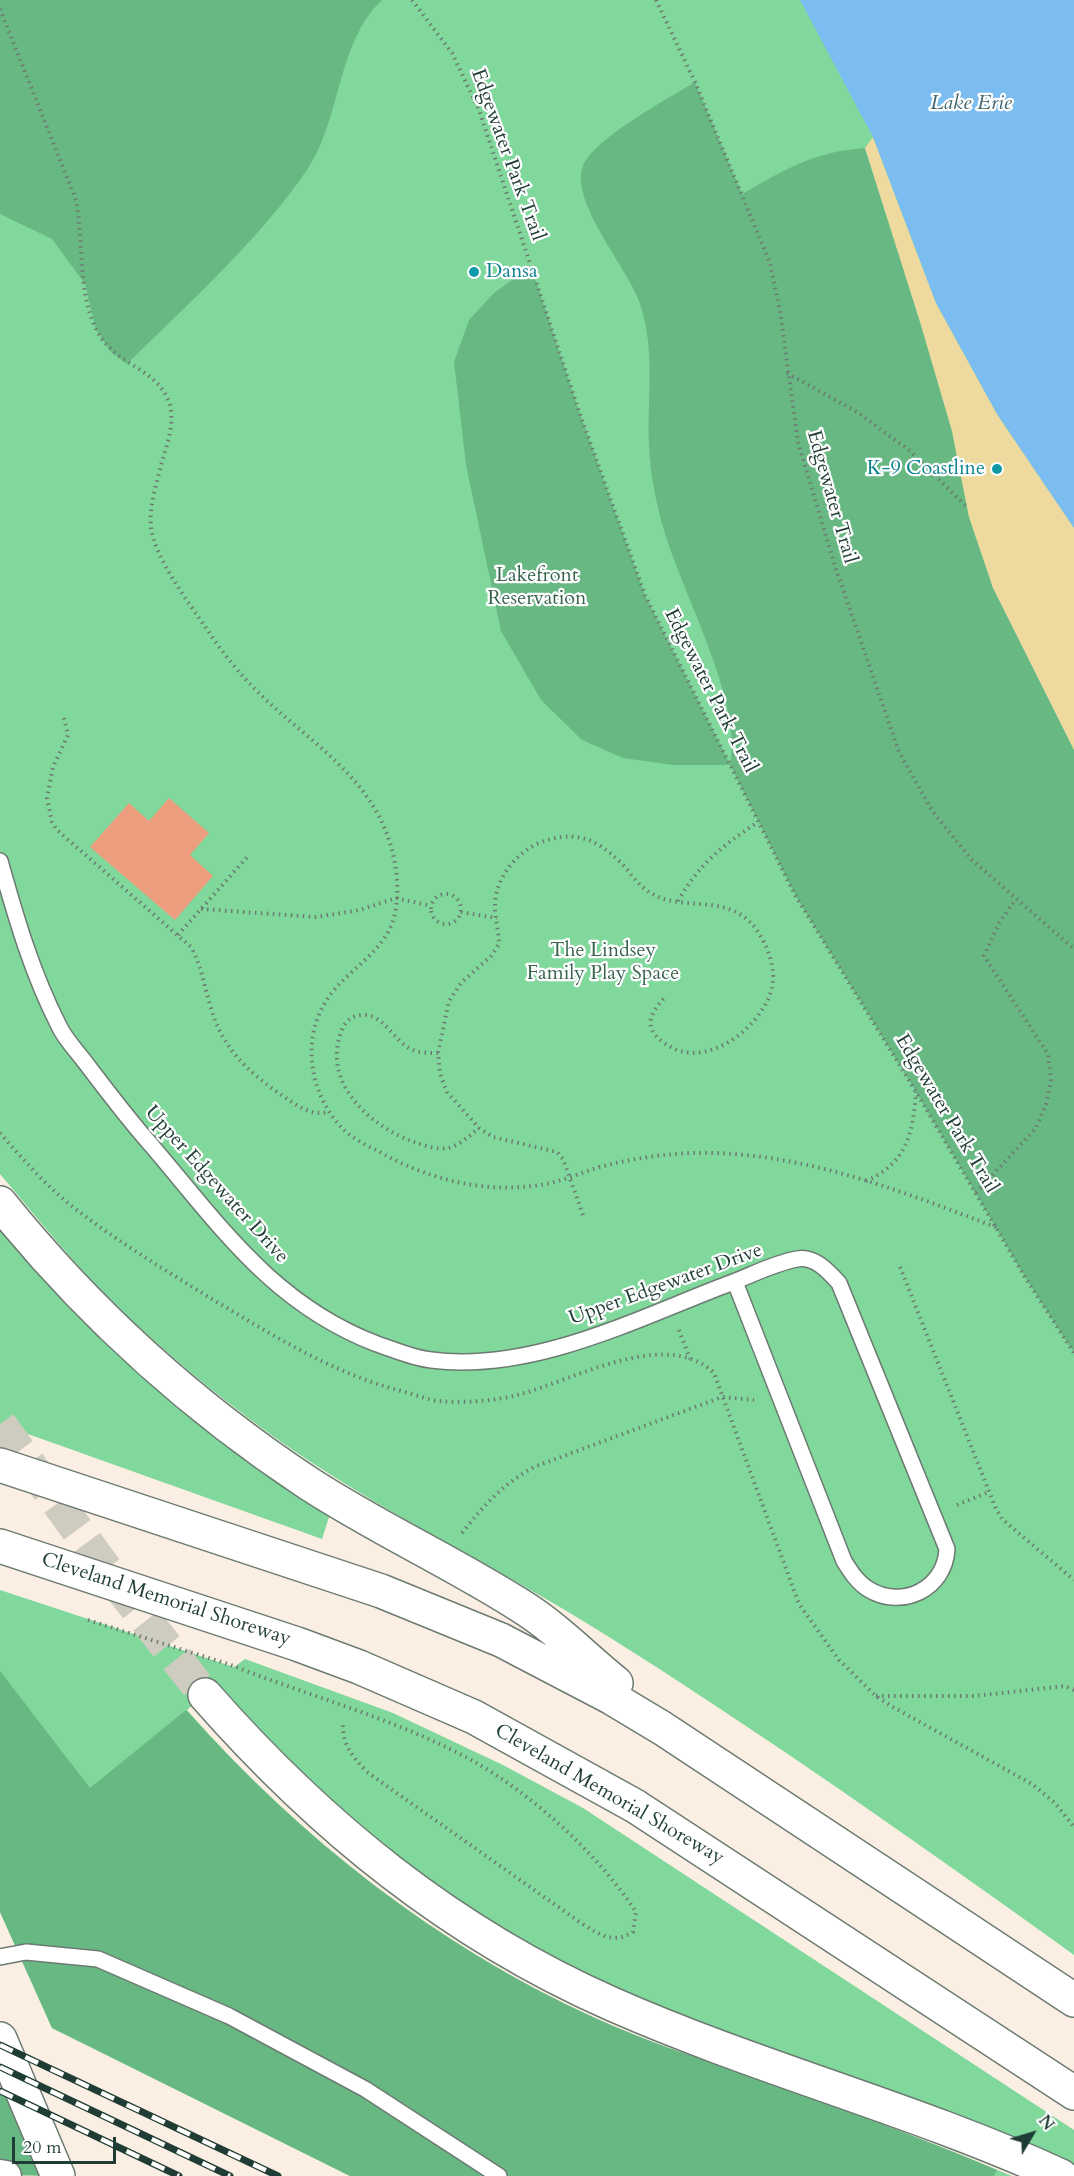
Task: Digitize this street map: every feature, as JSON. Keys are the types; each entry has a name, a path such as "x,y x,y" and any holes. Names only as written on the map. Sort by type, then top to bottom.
{"main road":[{"path":"0,1203 104,1317 222,1420 310,1484 523,1607 713,1762"},
{"path":"0,1465 319,1569 439,1613 575,1678 662,1728 1074,2000"},
{"name":"Cleveland Memorial Shoreway","path":"0,1546 297,1644 359,1667 474,1717 635,1806 1074,2093"},
{"path":"205,1695 280,1776 359,1848 441,1908 528,1961 585,1991 656,2022 919,2118 1061,2176"},
{"path":"0,2039 58,2176"}],"street":[{"path":"0,2175 6,2176"}],"lane":[{"name":"Upper Edgewater Drive","path":"0,861 23,945 60,1029 125,1115 256,1268 288,1295 323,1318 359,1337 430,1360 469,1362 514,1358 554,1349 798,1258 813,1260 839,1283 933,1515"},
{"path":"735,1282 844,1561 854,1576 868,1589 896,1598 914,1596 931,1585 944,1567 947,1549 933,1515"},
{"path":"0,1957 26,1952 98,1959 229,2016 365,2089 499,2176"}],"path":[{"name":"Edgewater Park Trail","path":"412,0 430,20 465,76 479,110 579,411 645,595 795,896 916,1092 1026,1279 1074,1353"},
{"name":"Edgewater Trail","path":"656,0 695,82 770,263 780,311 787,372 801,453 835,566 899,752 933,812 972,860 1074,950"},
{"path":"0,9 76,200 81,227 85,284 96,330 111,352 156,382 166,396 171,411 172,425 154,493 151,520 154,541 168,568 229,660 252,687 343,766 370,801 390,840 396,873 396,898 390,928 378,946 333,991 314,1026 310,1047 312,1068 321,1098 344,1131 379,1152 434,1177 509,1189 545,1185 651,1156 715,1153 802,1164 910,1194 998,1228"},
{"path":"787,372 866,418 910,451 967,507"},
{"path":"64,718 68,735 53,767 47,798 52,822 66,840 191,946 202,967 211,1009 228,1050 258,1079 303,1110 317,1114 329,1112"},
{"path":"678,901 693,875 710,857 758,822"},
{"path":"583,1215 570,1177 557,1152 493,1137 478,1128 447,1092 440,1074 438,1053 449,1001 461,983 491,956 499,944 495,906 500,881 534,845 556,836 581,837 602,846 653,896 667,901 723,906 740,914 755,928 767,948 773,970 771,992 760,1014 745,1031 728,1042 708,1050 689,1052 671,1048 652,1030 650,1020 654,1009 666,996"},
{"path":"178,935 248,856"},
{"path":"442,895 452,895 460,902 461,912 457,921 443,924 435,920 431,906 442,895"},
{"path":"201,909 316,917 360,910 396,898 431,906"},
{"path":"976,1193 1036,1128 1046,1104 1051,1080 1048,1054 984,956 999,923 1016,899"},
{"path":"461,912 497,918"},
{"path":"438,1053 411,1049 376,1017 365,1014 353,1016 344,1024 336,1058 341,1078 351,1097 365,1114 383,1128 429,1147 447,1148 462,1142 478,1128"},
{"path":"866,1181 884,1173 895,1164 914,1123 916,1092"},
{"path":"900,1267 1002,1520 1074,1580"},
{"path":"705,1365 714,1374 800,1604 839,1660 876,1696 1032,1784 1055,1803 1074,1827"},
{"path":"456,1540 491,1497 510,1480 534,1467 722,1397"},
{"path":"933,1515 989,1492"},
{"path":"88,1620 231,1665 371,1716 472,1761 547,1814 596,1860 636,1912 633,1932 625,1938 614,1939 581,1923 367,1772 349,1753 342,1737 342,1722"},
{"path":"876,1696 974,1696 1065,1686 1074,1690"}],"green space":[{"name":"Lakefront Reservation","path":"0,0 1074,0 1074,1955 844,1792 727,1713 567,1611 395,1514 270,1434 190,1372 116,1305 71,1257 0,1174"},
{"path":"0,0 382,0 367,18 356,38 347,59 327,128 307,170 245,246 127,364 111,352 96,330 85,284 52,239 0,214"},
{"path":"695,82 742,194 800,163 830,153 865,148 952,431 969,517 993,587 1074,750 1074,1353 1026,1279 916,1092 795,895 730,765 673,765 623,758 582,740 541,700 501,631 466,465 454,362 469,320 494,293 531,266 579,411 645,595 730,764 732,739 720,680 672,555 654,488 649,445 649,355 644,319 633,287 591,215 581,180 583,166 601,144 633,120"},
{"path":"0,1230 76,1311 154,1386 237,1453 282,1485 330,1514 322,1539 0,1424"},
{"path":"0,1590 234,1667 245,1659 393,1713 503,1765 583,1808 1074,2130 1074,2168 662,2007 526,1942 474,1911 385,1847 205,1695 187,1710 276,1802 373,1884 425,1922 479,1957 534,1988 626,2032 1012,2176 350,2176 52,2028 0,1912"},
{"path":"0,1671 90,1788 186,1710 276,1802 374,1885 480,1957 535,1989 655,2043 910,2134 997,2170 994,2176 350,2176 52,2028 0,1912"},
{"path":"0,2091 25,2103 58,2176 0,2175"}],"sand":[{"name":"K-9 Coastline","path":"873,137 936,303 997,414 1074,528 1074,750 993,588 969,517 952,431 865,148"}],"water":[{"name":"Lake Erie","path":"800,0 1074,0 1074,528 997,414 936,303 873,137"}],"building":[{"path":"169,798 209,833 190,855 213,876 175,920 90,847 129,803 149,821"}],"tunnel":[{"path":"0,1424 114,1580 205,1695"}],"railway":[{"path":"0,2045 278,2176"},
{"path":"0,2067 230,2176"},
{"path":"0,2091 179,2176"}],"place":[{"name":"Dansa","path":"474,272"},
{"name":"K-9 Coastline","path":"997,469"}],"park label":[{"name":"The Lindsey Family Play Space","path":"603,962"}]}
